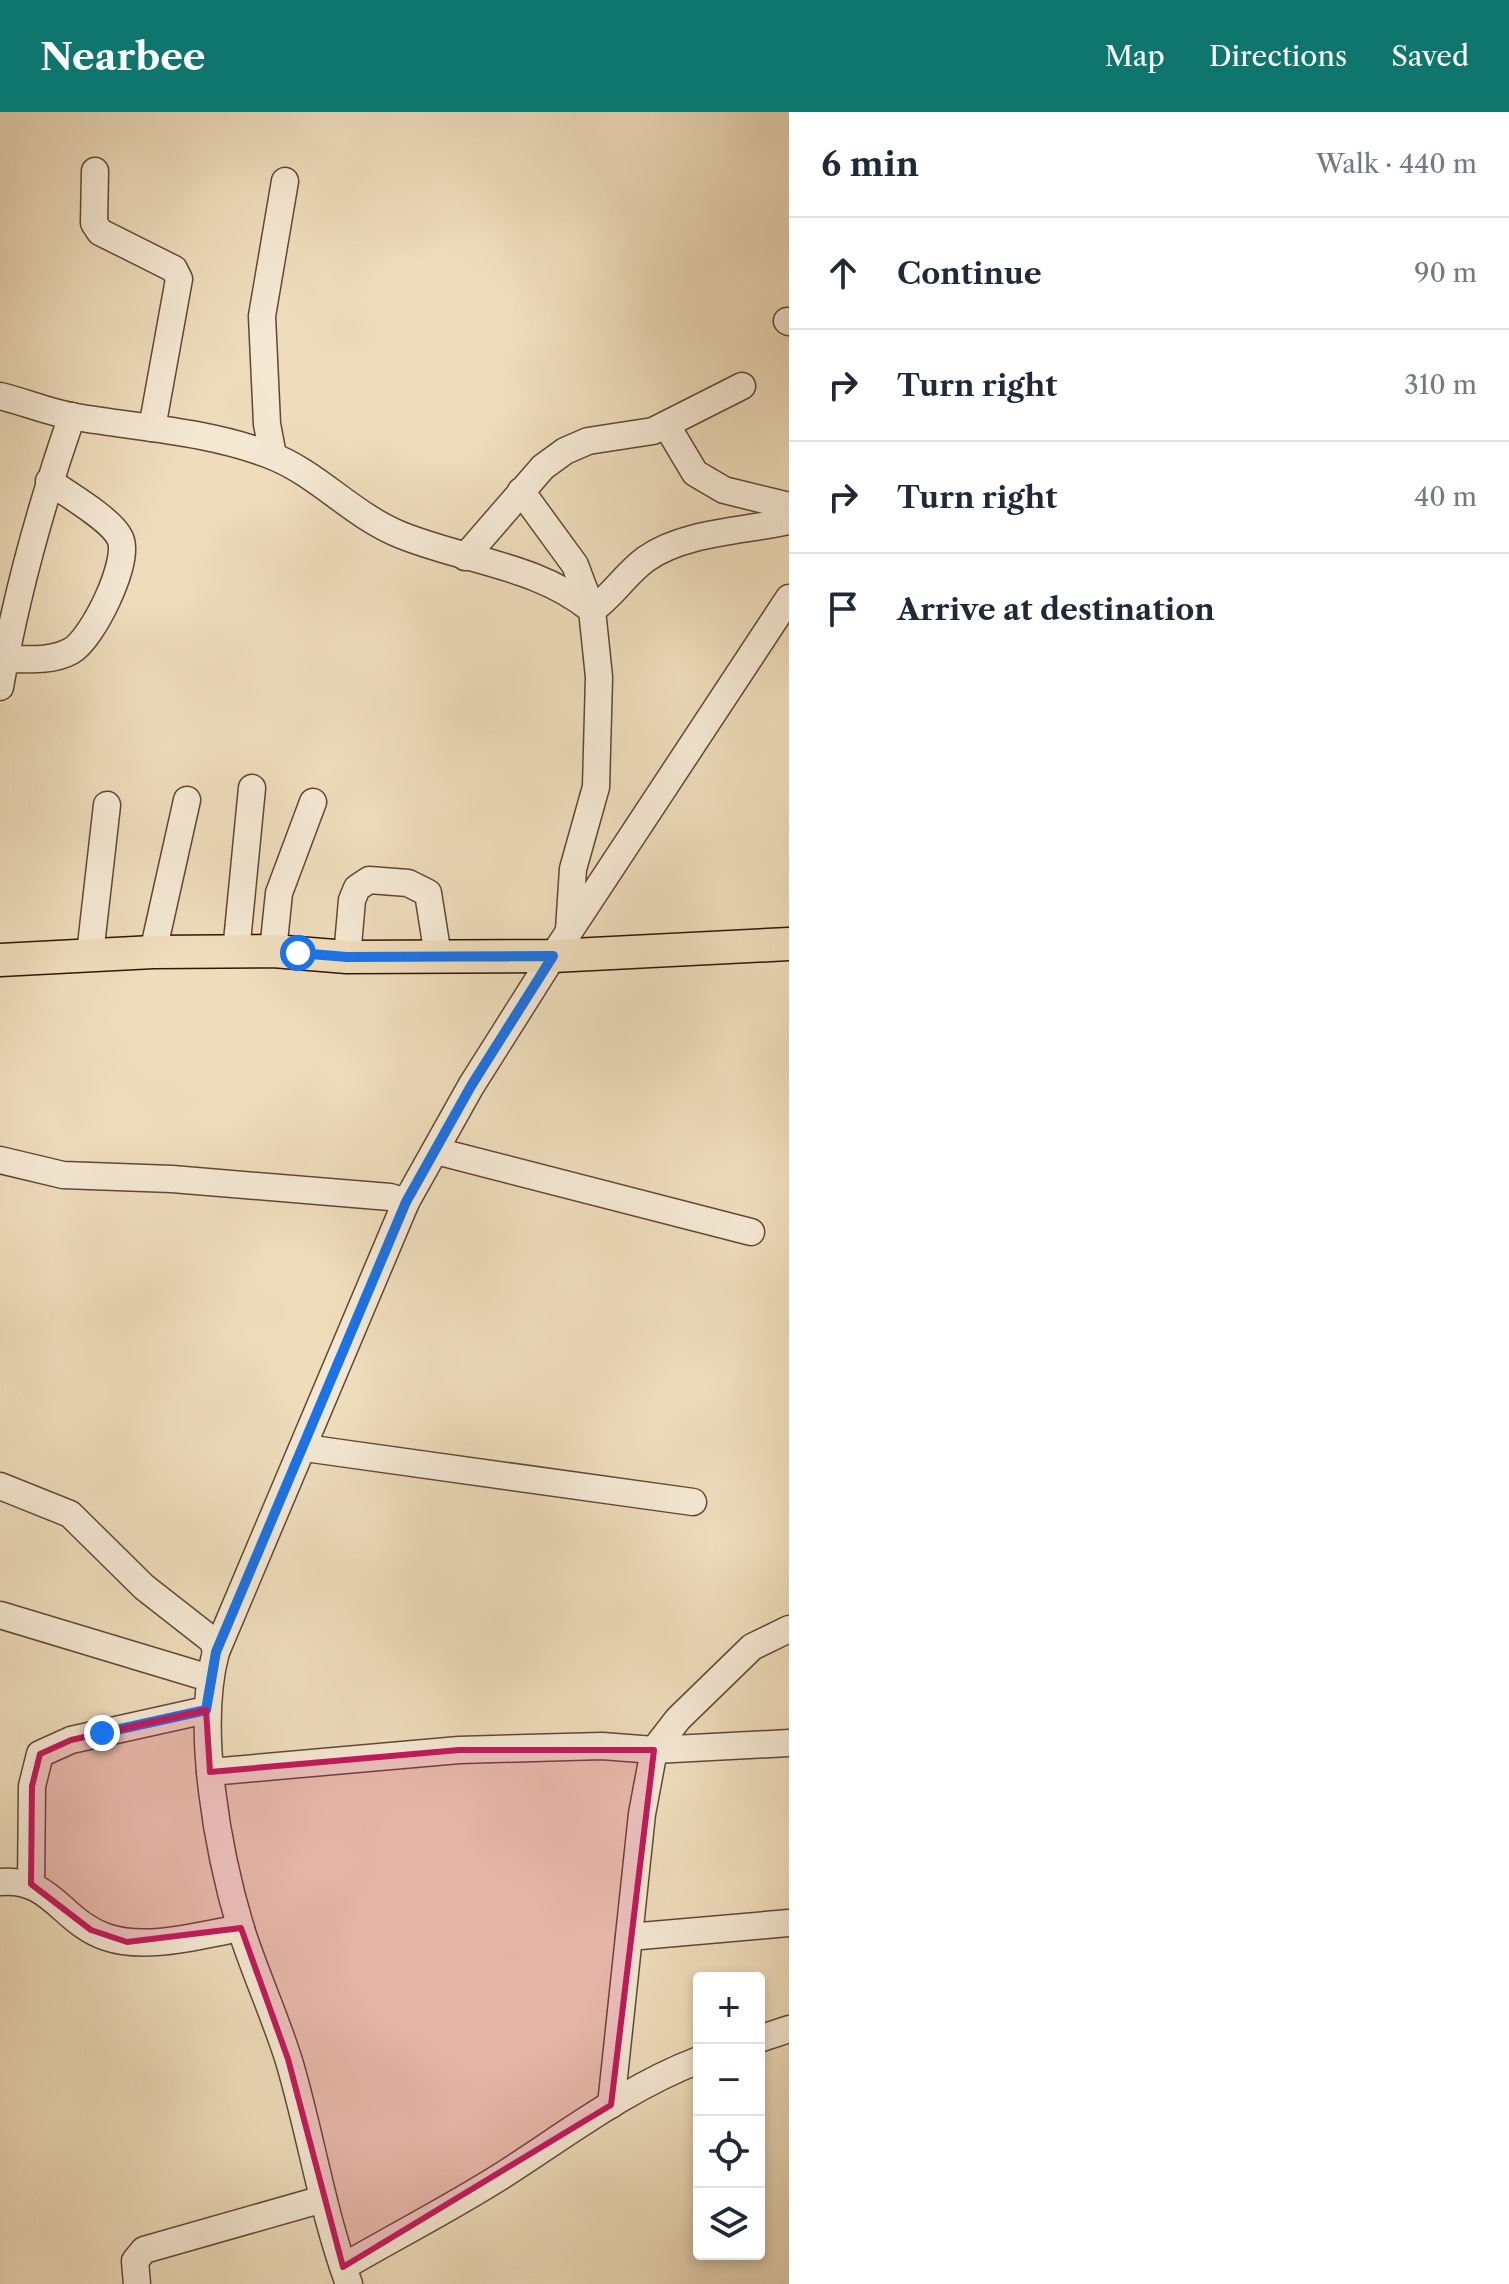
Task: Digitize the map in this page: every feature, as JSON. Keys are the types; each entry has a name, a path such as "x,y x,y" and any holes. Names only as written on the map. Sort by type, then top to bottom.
{"main road":[{"path":"0,960 153,952 273,951 347,957 438,956 561,943 789,944"}],"street":[{"path":"95,171 94,223 100,232 174,269 179,279 152,428"},
{"path":"273,456 267,424 262,316 285,181"},
{"path":"465,557 543,467 565,451 588,441 667,426 742,386"},
{"path":"0,396 72,416 203,436 273,456 301,468 371,522 465,557 519,570 556,585 592,610"},
{"path":"0,687 9,629 49,481 72,416"},
{"path":"667,426 695,473 724,490 789,506"},
{"path":"5,659 55,657 81,645 120,572 124,553 115,529 49,481"},
{"path":"521,491 564,546 582,582 592,610 599,677 596,787 573,869 561,943"},
{"path":"582,582 637,566 677,544 789,521"},
{"path":"592,610 608,599 637,566"},
{"path":"693,2062 670,2071 611,2105 346,2275 323,2199 288,2059 241,1928 210,1772 206,1710 209,1678 216,1652 305,1448 406,1202 471,1086 561,943 789,598"},
{"path":"236,952 252,788"},
{"path":"153,952 187,800"},
{"path":"273,951 279,893 313,802"},
{"path":"90,954 107,805"},
{"path":"347,957 352,900 357,888 369,880 408,883 428,893 438,956"},
{"path":"436,1151 751,1232"},
{"path":"0,1160 63,1175 172,1179 390,1197 406,1202"},
{"path":"305,1448 693,1502"},
{"path":"0,1486 70,1514 144,1587 213,1641 216,1652"},
{"path":"0,1615 209,1678"},
{"path":"611,2105 642,1814 654,1750 678,1719 752,1647 789,1629"},
{"path":"31,1884 32,1786 40,1754 71,1740 206,1710"},
{"path":"210,1772 459,1750 602,1746 654,1750 789,1743"},
{"path":"0,1882 31,1884 91,1930 127,1942 241,1928"},
{"path":"629,1937 789,1923"},
{"path":"765,2037 789,2029"},
{"path":"137,2284 135,2261 144,2250 323,2199"}],"highlighted area":[{"path":"206,1710 210,1772 459,1750 654,1750 611,2105 343,2267 288,2059 241,1928 127,1942 91,1930 31,1884 32,1786 40,1754 71,1740"}],"route":[{"path":"102,1733 206,1710 209,1678 216,1652 305,1448 406,1202 471,1086 553,956 347,957 298,953"}]}
